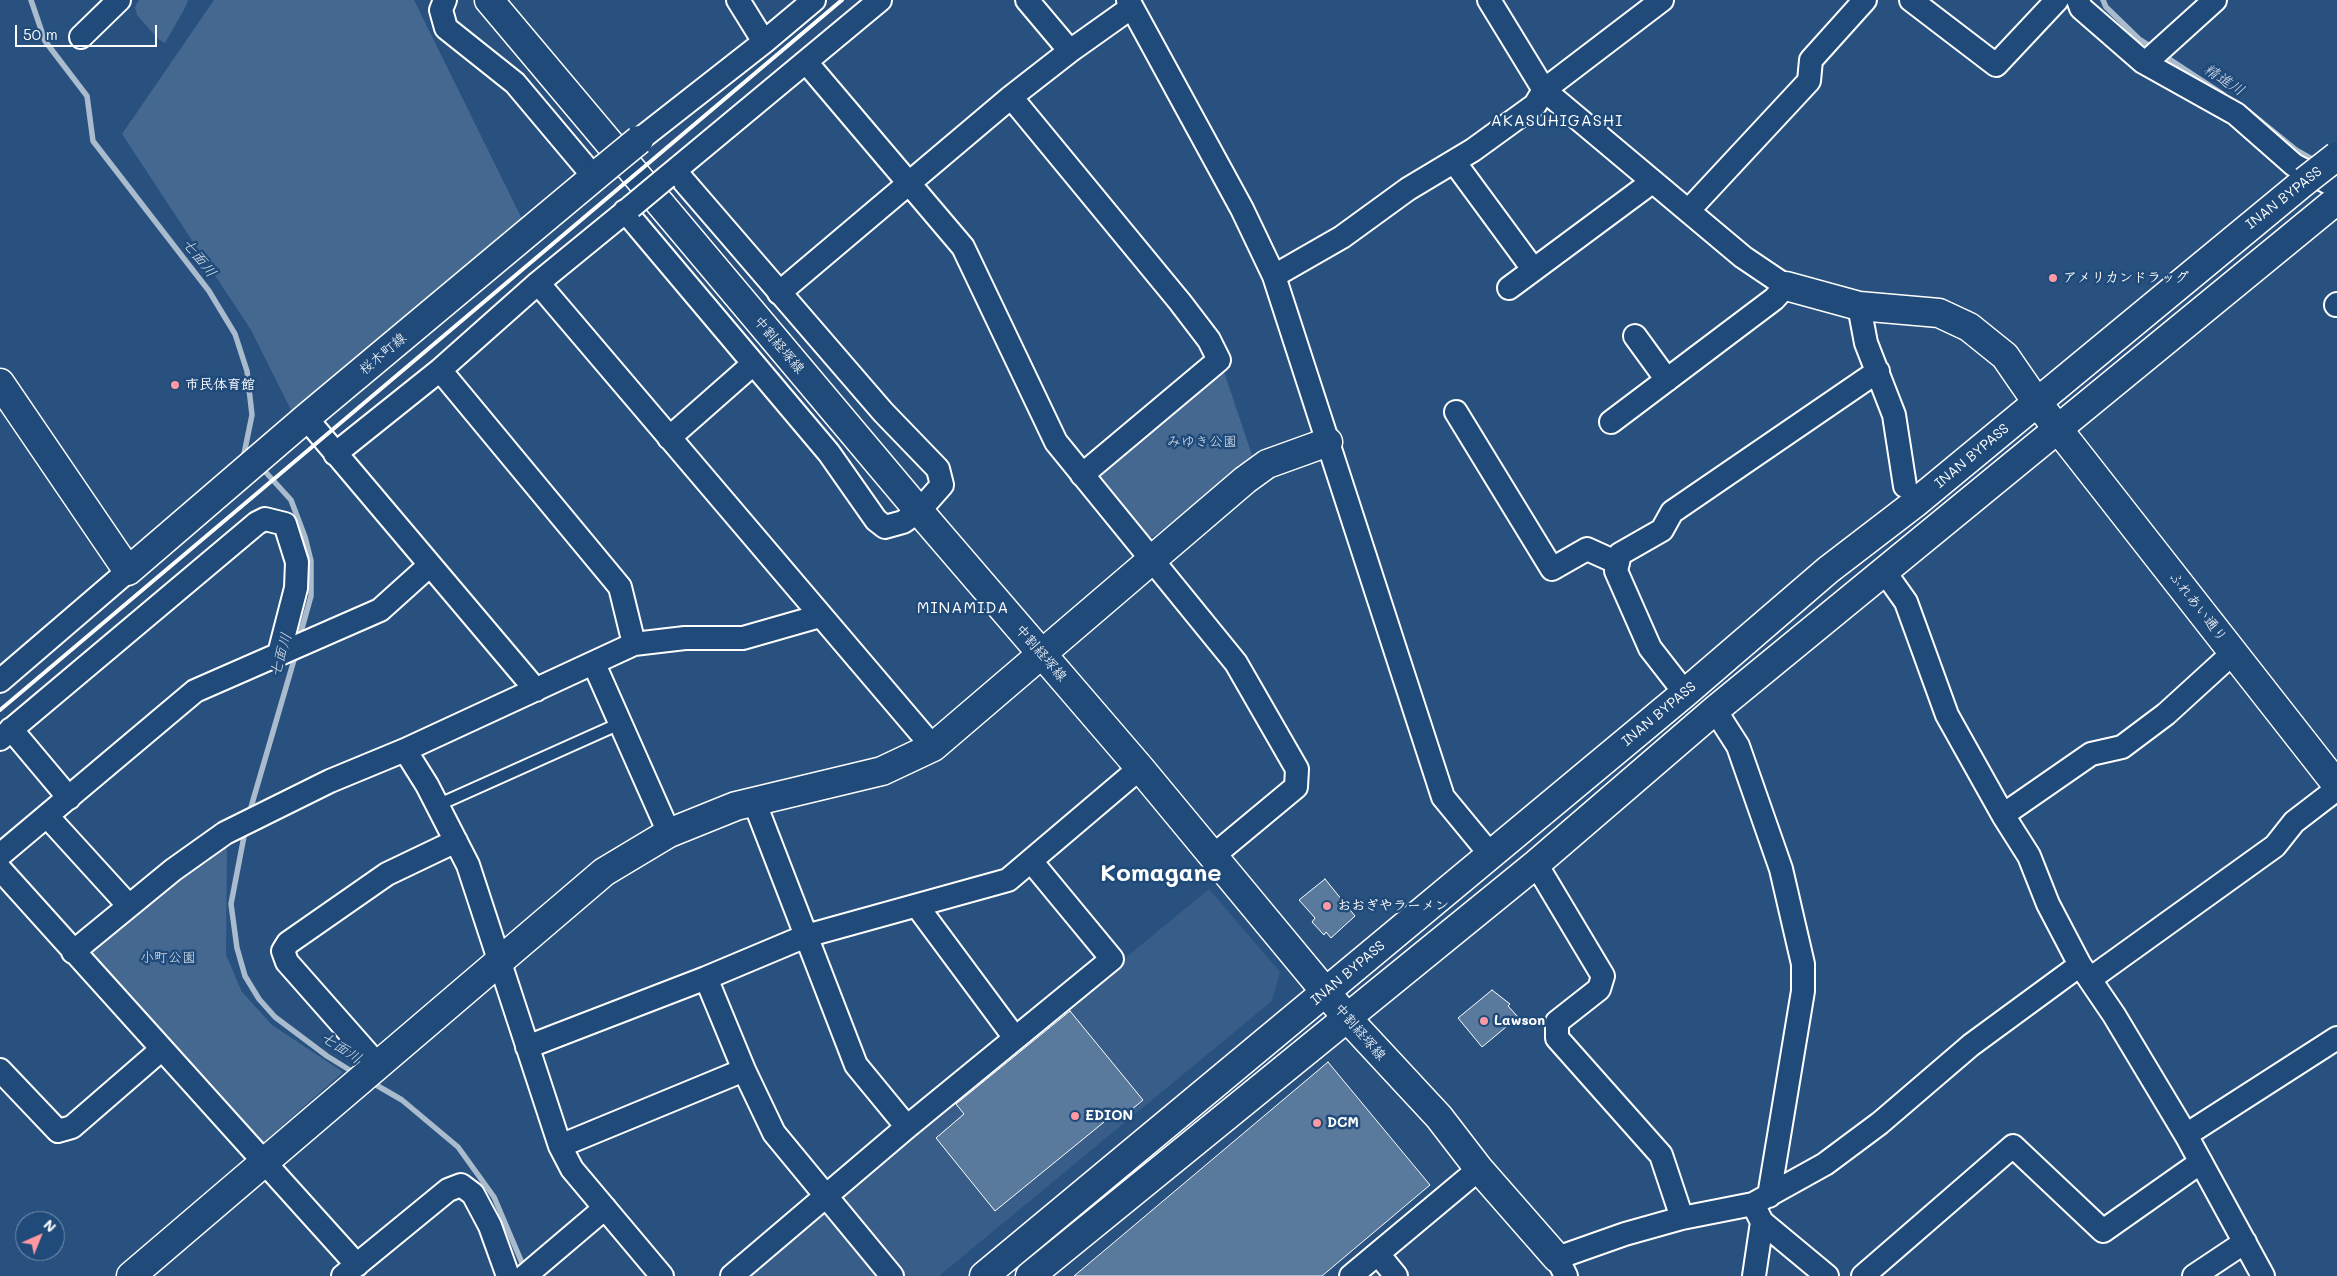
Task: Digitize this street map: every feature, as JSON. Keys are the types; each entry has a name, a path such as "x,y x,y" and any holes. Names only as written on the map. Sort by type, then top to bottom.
{"main road":[{"name":"中割経塚線","path":"489,0 919,511 1140,768 1348,1019 1439,1117 1562,1267"},
{"name":"桜木町線","path":"128,570 306,418 639,140"},
{"name":"INAN BYPASS","path":"984,1276 1685,693 1828,570 1914,504 2337,156"},
{"path":"1030,1276 1348,1019 1536,864 1715,710 2337,200"},
{"name":"ふれあい通り","path":"1786,286 1859,306 1939,313 1969,327 2005,356 2036,402 2060,429 2337,787"},
{"path":"0,383 128,570"},
{"path":"131,1276 498,960 604,872 668,833 736,806 882,771 933,747 1245,480 1267,464 1328,442"}],"street":[{"path":"81,37 119,0"},
{"path":"445,0 441,10 446,28 515,83 600,173"},
{"path":"738,0 764,42"},
{"path":"639,140 764,42 814,0"},
{"path":"335,454 440,370 538,283 880,0"},
{"path":"1027,0 1070,51"},
{"path":"1489,0 1544,90 1743,257 1786,286 1774,298 1611,422"},
{"path":"1274,276 1342,237 1408,190 1455,163 1535,105 1544,90 1662,0"},
{"path":"1688,211 1809,82 1811,60 1865,0"},
{"path":"1912,0 1996,65 2057,0"},
{"path":"2078,0 2081,8 2153,55 2236,114 2294,165 2337,187"},
{"path":"2153,55 2215,0"},
{"path":"779,293 908,182 1011,97 1130,3 1242,209 1274,276 1443,797 1490,854"},
{"path":"806,62 964,247 1056,442 1154,559 1236,663 1297,769 1296,787 1213,856"},
{"path":"1011,97 1180,302 1209,340 1220,360 1082,475"},
{"path":"1455,163 1534,268"},
{"path":"628,209 753,364 829,453 876,520 885,527 903,522 919,511 942,486 938,469 883,412 671,174"},
{"path":"1509,288 1652,182"},
{"path":"538,283 933,747"},
{"path":"1859,306 1866,343 1894,415 1905,486"},
{"path":"1635,336 1667,380"},
{"path":"669,438 753,364"},
{"path":"440,370 620,587 634,644"},
{"path":"1685,693 1650,648 1616,571 1620,554 1662,530 1672,512 1878,371"},
{"path":"1456,412 1552,570 1587,549 1618,563"},
{"path":"306,418 536,690"},
{"path":"70,798 6,734 257,523 265,519 285,524 297,562 296,588 282,653"},
{"path":"0,855 195,691 380,610 430,565"},
{"path":"0,681 128,570"},
{"path":"1884,571 1906,602 1948,715 2003,815 2029,856 2048,904 2085,972 2114,1015 2186,1135 2264,1276"},
{"path":"73,952 173,870 232,830 262,813 330,781 405,750 634,644 684,638 743,638 820,616"},
{"path":"2003,815 2091,754 2122,747 2166,714 2234,652"},
{"path":"594,664 668,833"},
{"path":"1715,710 1738,746 1781,869 1803,964 1803,991 1762,1207 1754,1276"},
{"path":"405,750 438,805 470,873 560,1146 572,1169 662,1276"},
{"path":"527,1047 706,978 806,936 1008,880 1140,768"},
{"path":"1562,1267 1625,1234 1682,1218 1762,1207 1880,1124 1971,1045 2275,846 2294,822 2337,787"},
{"path":"754,801 856,1065 907,1126"},
{"path":"47,816 129,906"},
{"path":"367,1073 287,962 283,951 288,943 387,874 456,842"},
{"path":"732,1276 907,1126 1112,959 1031,861"},
{"path":"1536,864 1603,976 1599,989 1557,1022 1557,1038 1661,1155 1682,1218"},
{"path":"0,869 73,952 265,1162 350,1270 448,1190 461,1185 473,1194 490,1226 508,1276"},
{"path":"917,906 1015,1038"},
{"path":"706,978 744,1070 774,1132 825,1197 892,1276"},
{"path":"2186,1135 2337,1038"},
{"path":"0,1070 58,1131 72,1127 162,1048"},
{"path":"560,1146 744,1070"},
{"path":"1863,1276 2013,1146 2103,1231 2201,1162"},
{"path":"1351,1276 1479,1168"},
{"path":"1762,1207 1827,1276"},
{"path":"531,1271 605,1208"},
{"path":"2194,1276 2245,1242"},
{"path":"1378,1254 1396,1276"}],"lane":[{"path":"438,805 621,723"}],"shaded area":[{"path":"1209,889 1280,972 1272,1001 939,1276 902,1276 840,1203 840,1193"},
{"path":"827,1210 882,1276 740,1276"}],"green space":[{"path":"139,0 188,0 165,43 158,39 137,15 135,7"},
{"path":"214,0 414,0 523,221 295,418 251,330 122,134"},
{"name":"みゆき公園","path":"1223,369 1253,458 1153,537 1144,536 1098,483 1098,472"},
{"name":"小町公園","path":"227,843 226,955 242,992 272,1025 343,1072 264,1142 258,1142 89,959 90,947"}],"building":[{"path":"1325,879 1355,916 1331,938 1326,932 1324,935 1312,922 1315,918 1299,900"},
{"path":"1492,990 1510,1004 1508,1006 1518,1017 1482,1047 1458,1018"},
{"path":"1070,1011 1143,1100 1125,1115 1120,1109 995,1211 936,1138 964,1114 956,1104"},
{"name":"DCM","path":"1328,1062 1430,1185 1322,1276 1074,1276"}],"waterway":[{"name":"七面川","path":"31,0 45,41 87,96 93,141 209,291 235,334 247,371 252,415 244,454 248,457"},
{"name":"精進川","path":"2103,0 2106,7 2139,39 2153,48"},
{"name":"精進川","path":"2163,55 2224,95"},
{"name":"精進川","path":"2248,111 2296,150 2317,162"},
{"name":"七面川","path":"261,467 291,500 305,537 311,561 311,596 299,639"},
{"name":"七面川","path":"249,814 296,653"},
{"name":"七面川","path":"245,831 231,904 237,948 245,976 259,999 275,1017 327,1056 356,1074"},
{"name":"七面川","path":"371,1082 402,1100 458,1147 494,1197 525,1270"}],"railway":[{"path":"0,710 842,0"}],"place":[{"name":"アメリカンドラッグ","path":"2053,278"},
{"name":"市民体育館","path":"175,385"},
{"name":"おおぎやラーメン","path":"1327,906"},
{"name":"Lawson","path":"1484,1021"},
{"name":"EDION","path":"1075,1116"},
{"name":"DCM","path":"1317,1123"}],"district":[{"name":"AKASUHIGASHI","path":"1557,121"},
{"name":"MINAMIDA","path":"963,608"},
{"name":"Komagane","path":"1161,874"}]}
